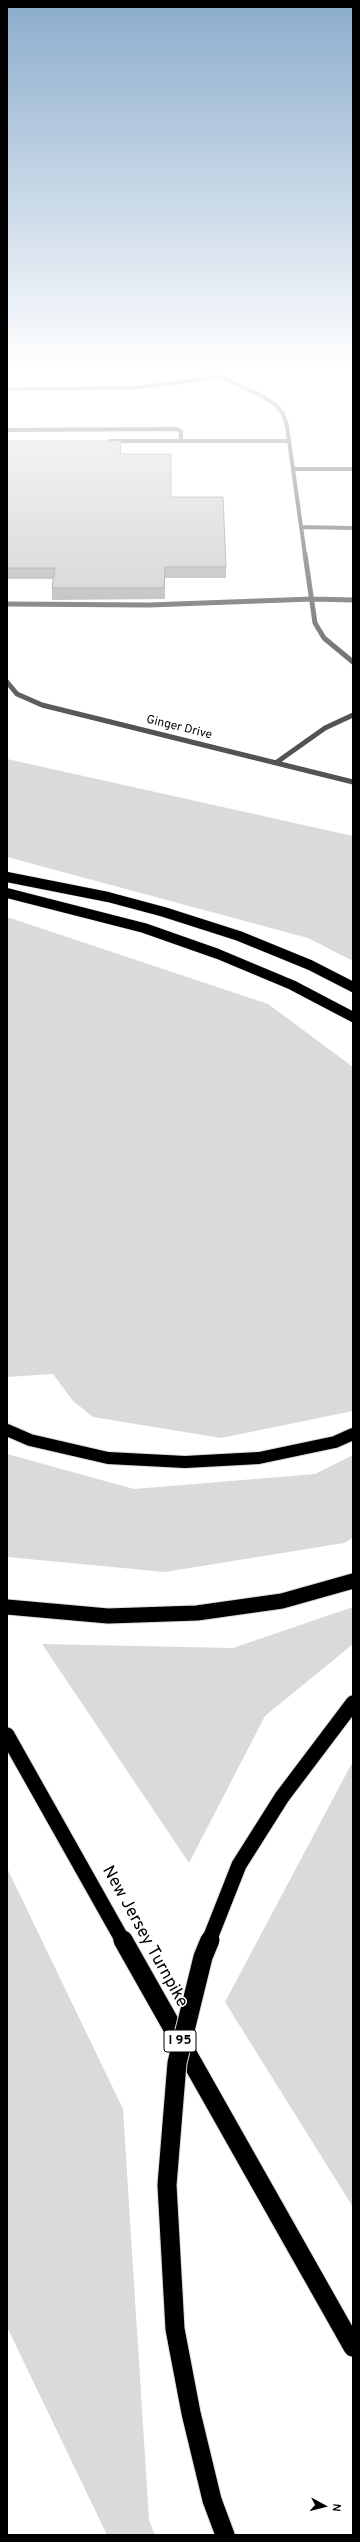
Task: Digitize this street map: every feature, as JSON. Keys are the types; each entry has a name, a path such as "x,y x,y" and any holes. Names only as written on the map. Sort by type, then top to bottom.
{"highway":[{"path":"7,877 108,897 164,912 239,936 310,965 353,987"},
{"path":"7,893 137,926 218,954 292,985 353,1018"},
{"path":"7,1430 30,1440 108,1458 186,1462 259,1458 334,1442 353,1434"},
{"path":"7,1607 108,1616 197,1613 282,1601 353,1581"},
{"path":"225,2535 212,2500 191,2414 175,2329 167,2185 177,2063 203,1957 239,1865 282,1797 353,1703"},
{"name":"New Jersey Turnpike","path":"7,1735 353,2347"}],"street":[{"path":"296,488 315,623 324,638 353,662"},
{"path":"302,527 353,528"},
{"path":"7,604 149,605 312,599 353,600"},
{"name":"Ginger Drive","path":"7,682 17,694 42,705 353,782"},
{"path":"277,762 325,728 353,715"}],"shaded area":[{"path":"7,759 353,836 353,961 308,938 7,857"},
{"path":"7,917 268,1004 353,1067 353,1411 221,1438 93,1417 73,1401 53,1374 7,1377"},
{"path":"7,1454 134,1489 315,1474 353,1455 353,1538 344,1543 165,1572 7,1557"},
{"path":"353,1607 353,1644 265,1716 189,1863 42,1644 233,1648"},
{"path":"353,1761 353,2207 225,2002"},
{"path":"7,1868 123,2109 149,2520 155,2535 107,2535 7,2327"}],"building":[{"path":"7,488 171,488 171,497 223,497 226,567 165,567 164,588 52,588 55,568 7,568"}]}
